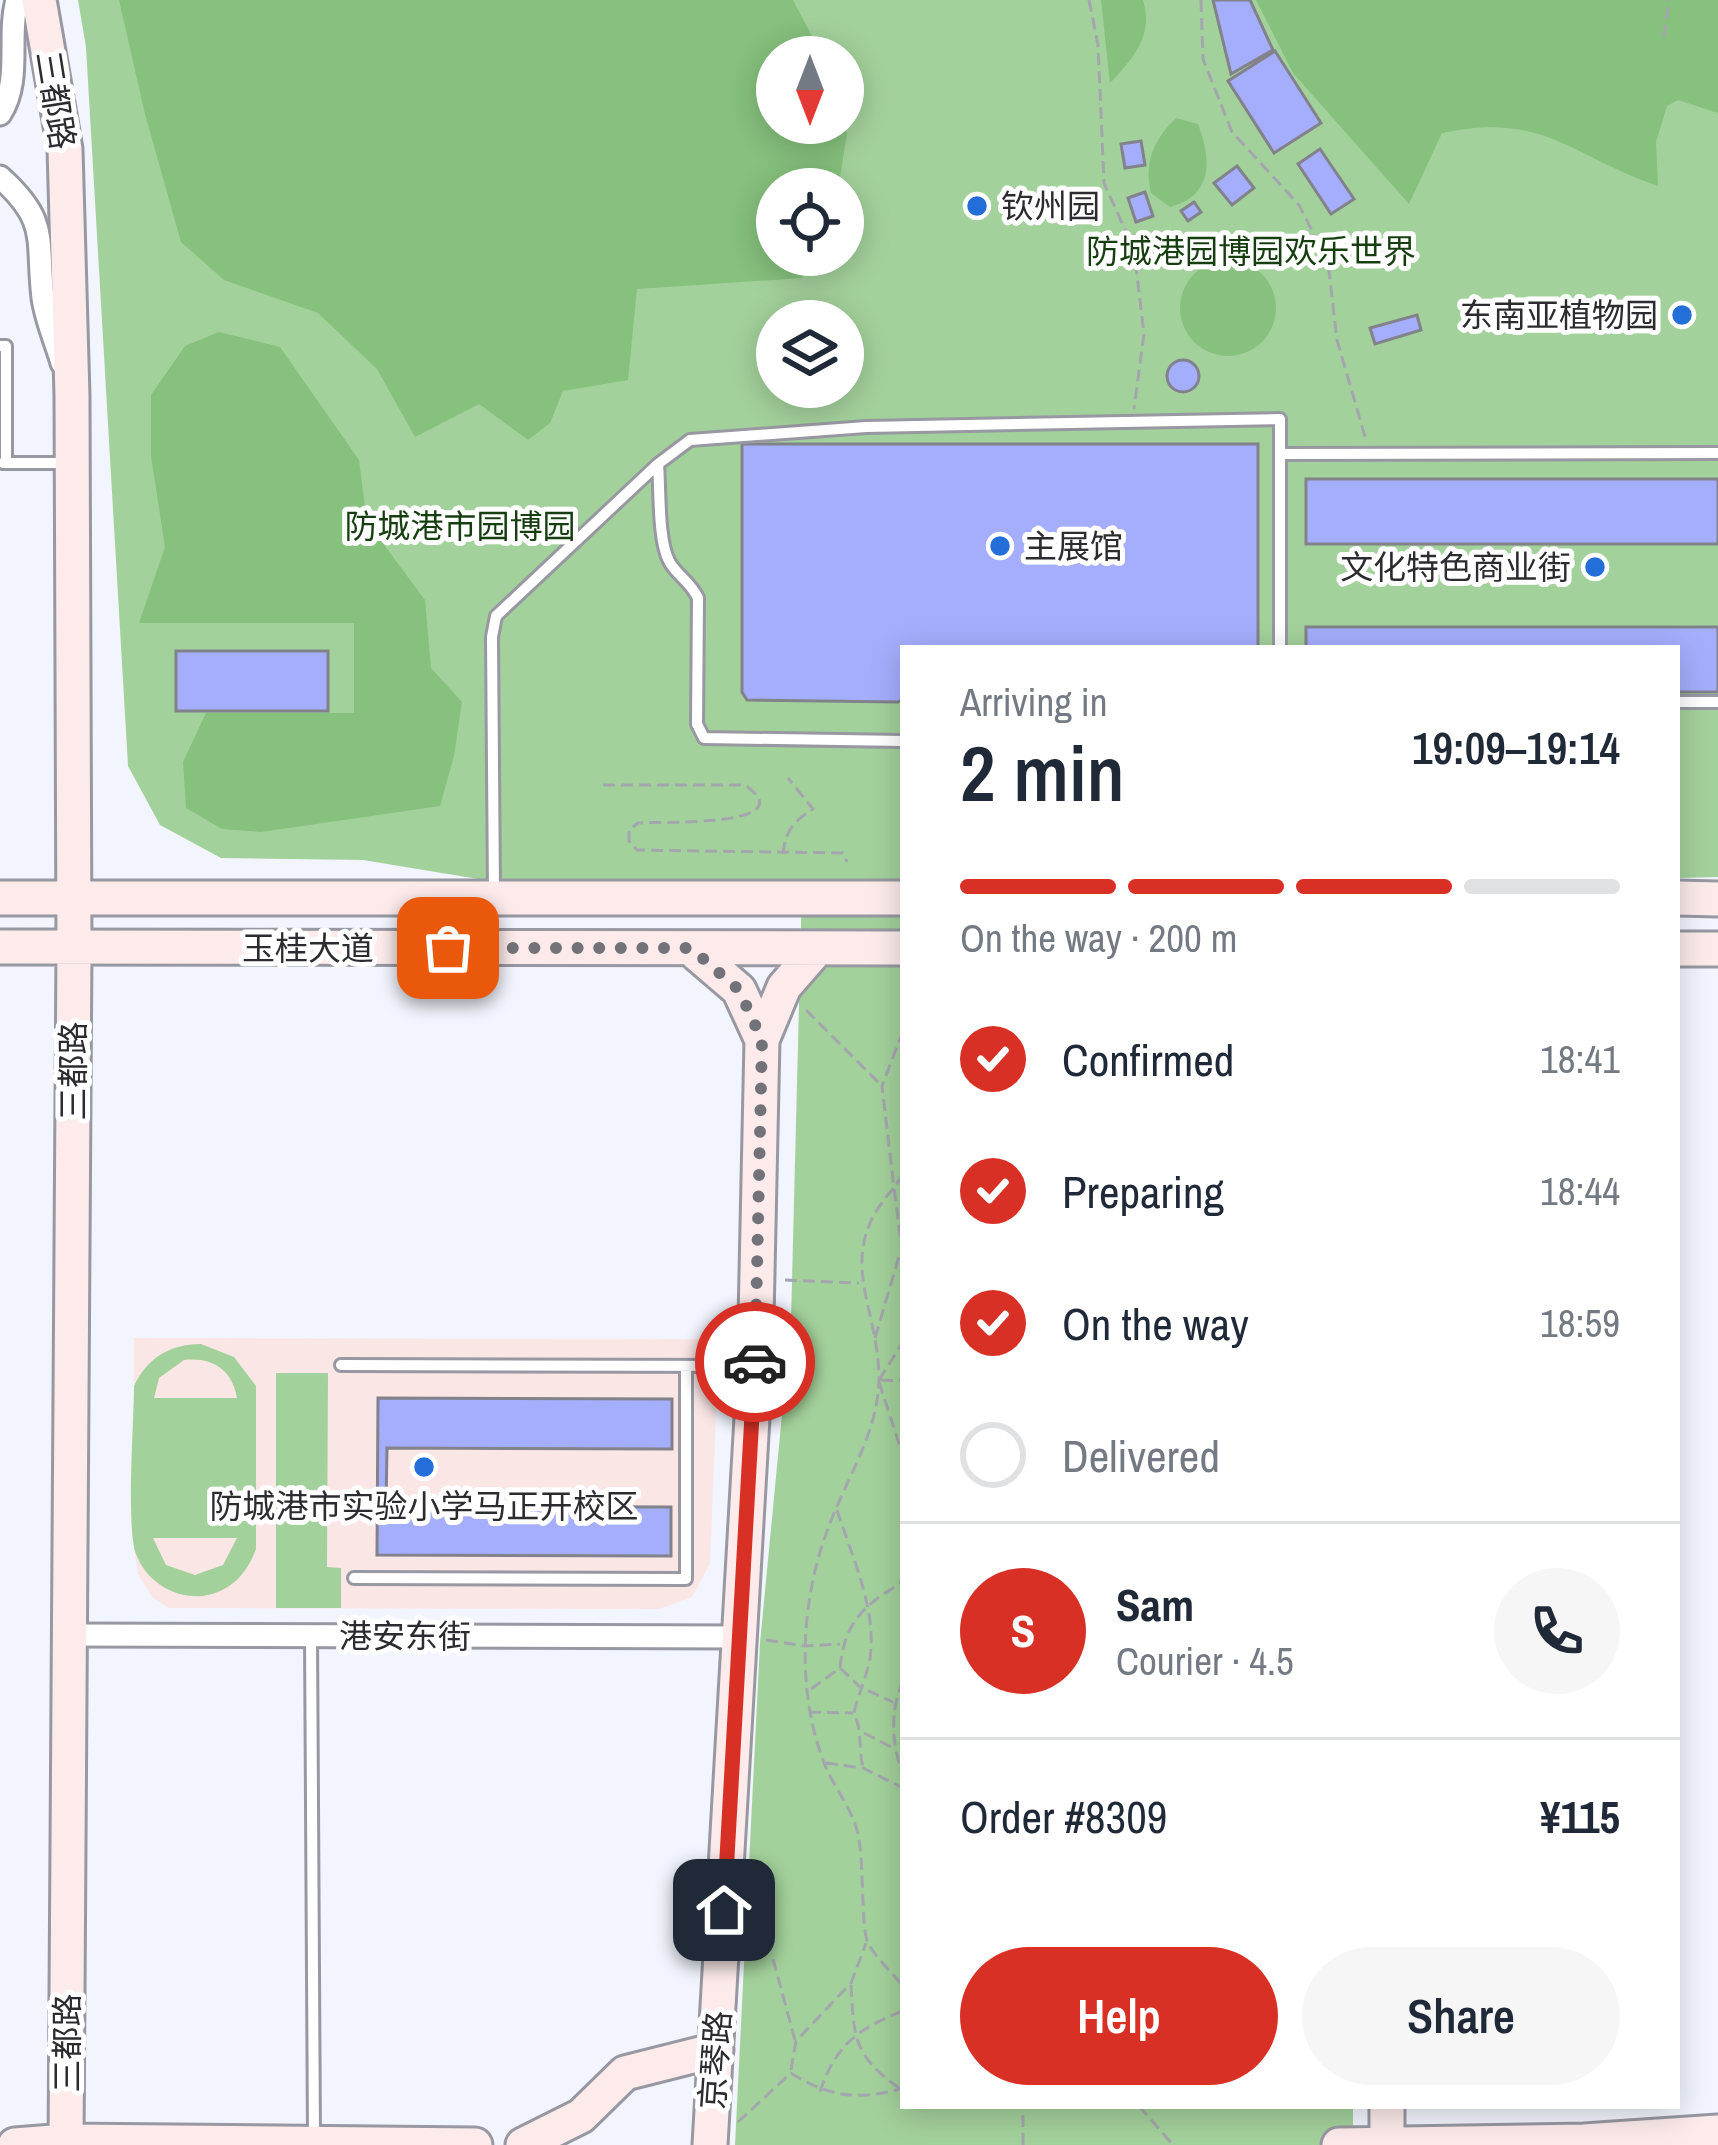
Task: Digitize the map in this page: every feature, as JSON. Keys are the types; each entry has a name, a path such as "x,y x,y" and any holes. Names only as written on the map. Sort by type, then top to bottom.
{"main road":[{"name":"三都路","path":"39,0 65,149 73,463 66,2143"},
{"name":"玉桂大道","path":"0,898 900,898"},
{"path":"494,898 494,948"},
{"path":"1680,898 1718,899"},
{"name":"玉桂大道","path":"0,947 900,948"},
{"path":"691,948 739,990 762,1040"},
{"path":"762,1040 784,987 818,948"},
{"path":"1680,949 1718,949"},
{"name":"京琴路","path":"719,2138 716,2050 755,1366 762,1040"},
{"path":"523,2145 581,2116 625,2073 716,2050"},
{"path":"1387,2109 1387,2144"},
{"path":"1340,2145 1584,2141 1718,2132"},
{"path":"15,2145 314,2141 476,2145"}],"street":[{"path":"0,114 14,70 11,21 17,0"},
{"path":"0,177 22,197 40,228 44,302 72,396"},
{"name":"港安东街","path":"70,1635 741,1636"}],"lane":[{"path":"0,346 6,346 3,463 73,463"},
{"path":"494,898 492,637 496,616 658,464 690,440 866,427 1280,419 1280,645"},
{"path":"1280,454 1718,453"},
{"path":"658,464 665,554 677,573 690,581 698,598 698,724 704,738 900,741"},
{"path":"1680,702 1718,702"},
{"path":"341,1366 755,1366"},
{"path":"354,1579 686,1579 686,1366"},
{"path":"311,1636 314,2141"}],"path":[{"path":"1089,0 1098,45 1104,183 1135,250 1144,334 1132,423"},
{"path":"1201,0 1203,59 1232,131 1299,205 1328,262 1337,340 1370,453"},
{"path":"1664,37 1670,0"},
{"path":"783,854 784,837 813,809 788,778"},
{"path":"603,785 745,785 753,790 757,801 744,817 638,823 629,830 629,841 637,850 842,853 847,862"},
{"path":"784,987 882,1086"},
{"path":"900,1039 882,1086 900,1245"},
{"path":"900,1179 874,1210 864,1244 861,1283 879,1380 900,1446"},
{"path":"874,1341 900,1258"},
{"path":"757,1279 861,1283"},
{"path":"796,2042 851,1983 867,1941 864,1866 856,1828 824,1762 809,1712 805,1646 828,1527 869,1432 879,1380 900,1347"},
{"path":"879,1380 900,1381"},
{"path":"837,1509 867,1603 870,1662 854,1713 863,1732 894,1748"},
{"path":"808,1691 840,1668 842,1644 867,1603 900,1587"},
{"path":"741,1636 805,1646 842,1644"},
{"path":"840,1668 860,1687 893,1702"},
{"path":"900,1687 893,1702 894,1748 900,1767"},
{"path":"809,1712 854,1713"},
{"path":"863,1732 858,1749 863,1768"},
{"path":"824,1762 863,1768 900,1786"},
{"path":"867,1941 900,1982"},
{"path":"719,2138 790,2073 796,2042 773,1959"},
{"path":"851,1983 854,2037 874,2070 900,2087"},
{"path":"820,2092 831,2059 880,2019 900,2012"},
{"path":"790,2073 820,2092 868,2095 900,2088"},
{"path":"1023,2109 1023,2145"},
{"path":"1142,2109 1173,2145"}],"shaded area":[{"name":"防城港市实验小学马正开校区","path":"134,1338 719,1339 710,1564 692,1597 659,1609 169,1608 152,1597 138,1574 134,1548"}],"green space":[{"name":"防城港市园博园","path":"78,0 1405,0 1718,97 1718,877 1680,878 1680,645 900,645 900,2109 1353,2109 1353,2145 735,2145 760,1643 791,1321 802,886 514,885 363,860 221,858 160,825 128,766 86,47"},
{"path":"119,0 793,0 812,36 756,36 756,144 845,144 841,168 756,168 756,276 802,278 637,289 628,380 563,391 550,423 528,440 479,404 415,437 377,369 318,313 224,280 181,242"},
{"path":"1101,0 1143,0 1146,13 1139,46 1110,83"},
{"path":"1256,0 1718,0 1718,113 1678,100 1667,106 1656,142 1658,186 1532,132 1477,128 1442,133 1409,204 1293,73"},
{"path":"1176,118 1198,124 1207,163 1194,194 1170,207 1151,193 1149,172 1156,143"},
{"path":"1228,260 1262,274 1276,308 1262,342 1228,356 1194,342 1180,308 1194,274"},
{"path":"219,332 280,347 359,460 367,522 425,600 431,668 462,702 440,806 261,832 222,829 186,808 183,762 206,713 354,713 354,623 139,623 165,547 151,456 151,395 185,346"},
{"path":"201,1344 234,1357 256,1386 256,1549 236,1580 203,1596 172,1591 154,1580 136,1554 131,1522 134,1386 153,1360","holes":["184,1360 219,1367 231,1379 237,1398 154,1398 159,1378","153,1538 237,1538 223,1565 195,1575 166,1565"]},
{"path":"276,1373 328,1373 327,1567 341,1568 341,1608 276,1608"}],"building":[{"path":"1213,0 1250,0 1273,50 1231,74"},
{"path":"1275,51 1321,123 1274,153 1228,81"},
{"path":"1141,141 1145,165 1125,168 1121,144"},
{"path":"1320,149 1354,199 1331,214 1298,164"},
{"path":"1237,166 1254,188 1232,205 1214,183"},
{"path":"1145,192 1153,216 1136,222 1128,198"},
{"path":"1194,202 1201,212 1188,221 1181,211"},
{"path":"1417,315 1421,330 1375,344 1370,328"},
{"path":"1183,360 1194,365 1199,376 1194,387 1183,392 1172,387 1167,376 1172,365"},
{"name":"主展馆","path":"742,444 1258,444 1258,645 900,645 898,702 747,700 742,692"},
{"path":"1306,479 1718,479 1718,544 1306,544"},
{"path":"1306,627 1718,627 1718,692 1680,692 1680,645 1306,645"},
{"path":"176,651 328,651 328,711 176,711"},
{"path":"378,1398 672,1399 672,1449 387,1448 386,1506 671,1507 671,1556 377,1555"}],"way so far":[{"path":"448,948 691,948 739,990 762,1040 755,1362"}],"place":[{"name":"钦州园","path":"977,206"},
{"name":"东南亚植物园","path":"1682,315"},
{"name":"主展馆","path":"1000,546"},
{"name":"文化特色商业街","path":"1595,567"},
{"name":"防城港市实验小学马正开校区","path":"424,1467"}],"route":[{"path":"724,1910 755,1362"}],"park label":[{"name":"防城港园博园欢乐世界","path":"1251,251"}]}
